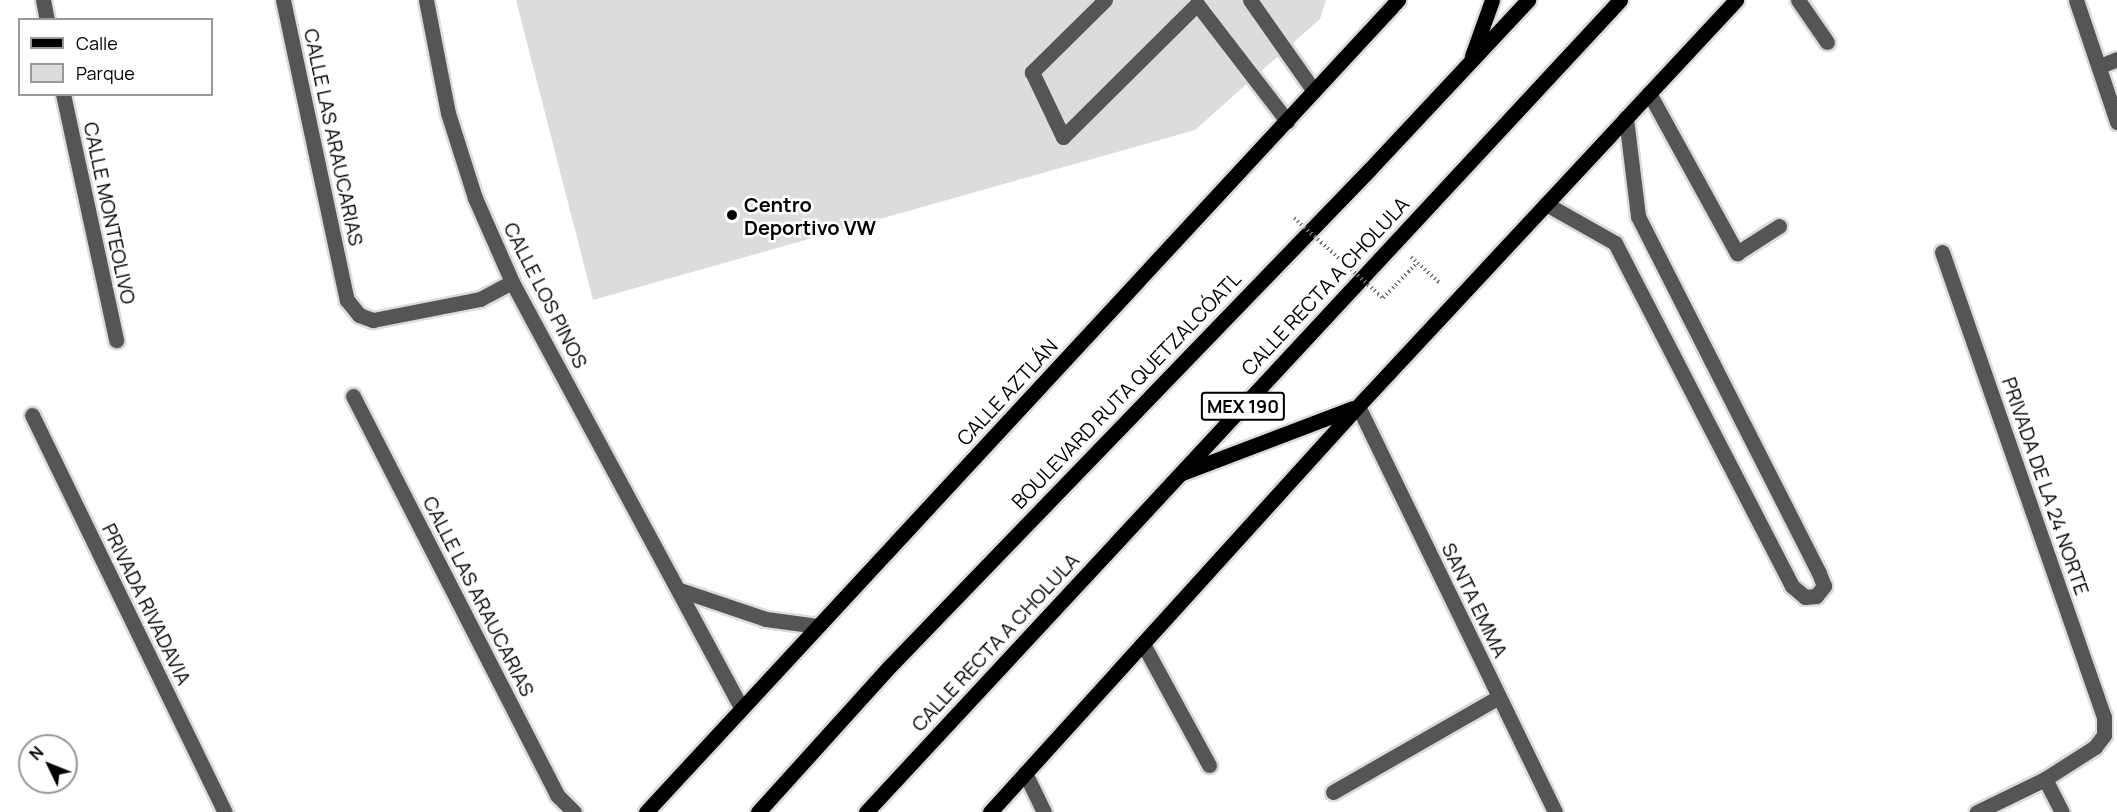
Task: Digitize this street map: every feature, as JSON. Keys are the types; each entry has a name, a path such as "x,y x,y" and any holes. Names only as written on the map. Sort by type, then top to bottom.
{"main road":[{"name":"CALLE AZTLÁN","path":"646,812 1398,0"},
{"path":"1469,64 1492,0"},
{"name":"BOULEVARD RUTA QUETZALCÓATL","path":"758,812 897,658 1528,0"},
{"name":"CALLE RECTA A CHOLULA","path":"866,812 1620,0"},
{"path":"990,812 1358,406 1736,0"},
{"path":"1179,474 1358,406"}],"street":[{"path":"43,0 47,18"},
{"name":"CALLE LAS ARAUCARIAS","path":"283,0 347,300 359,315 373,320 480,299 512,282"},
{"name":"CALLE LOS PINOS","path":"426,0 448,113 462,161 475,198 512,282 680,590 741,708"},
{"path":"1105,0 1032,72 1063,137 1197,4 1287,120"},
{"path":"1250,0 1314,91"},
{"path":"1798,0 1827,42"},
{"path":"2076,0 2117,122"},
{"path":"2100,66 2117,59"},
{"path":"1649,93 1737,253 1779,226"},
{"name":"CALLE MONTEOLIVO","path":"63,96 116,340"},
{"path":"1546,204 1615,243 1792,586 1805,597 1816,596 1824,586 1819,573 1638,216 1626,118"},
{"name":"PRIVADA DE LA 24 NORTE","path":"1942,252 2104,717 2104,735 2095,747 2045,779"},
{"name":"CALLE LAS ARAUCARIAS","path":"353,396 557,795 574,812"},
{"name":"SANTA EMMA","path":"1358,406 1555,812"},
{"name":"PRIVADA RIVADAVIA","path":"32,415 225,812"},
{"path":"680,590 766,619 818,626"},
{"path":"1143,644 1209,765"},
{"path":"1333,792 1499,697"},
{"path":"1025,773 1044,812"},
{"path":"1977,812 2045,779 2062,812"}],"path":[{"path":"1293,218 1383,298 1417,263"},
{"path":"1395,242 1457,299"}],"green space":[{"name":"Centro Deportivo VW","path":"516,0 1326,0 1320,19 1195,130 593,300"}],"place":[{"name":"Centro Deportivo VW","path":"732,215"}]}
